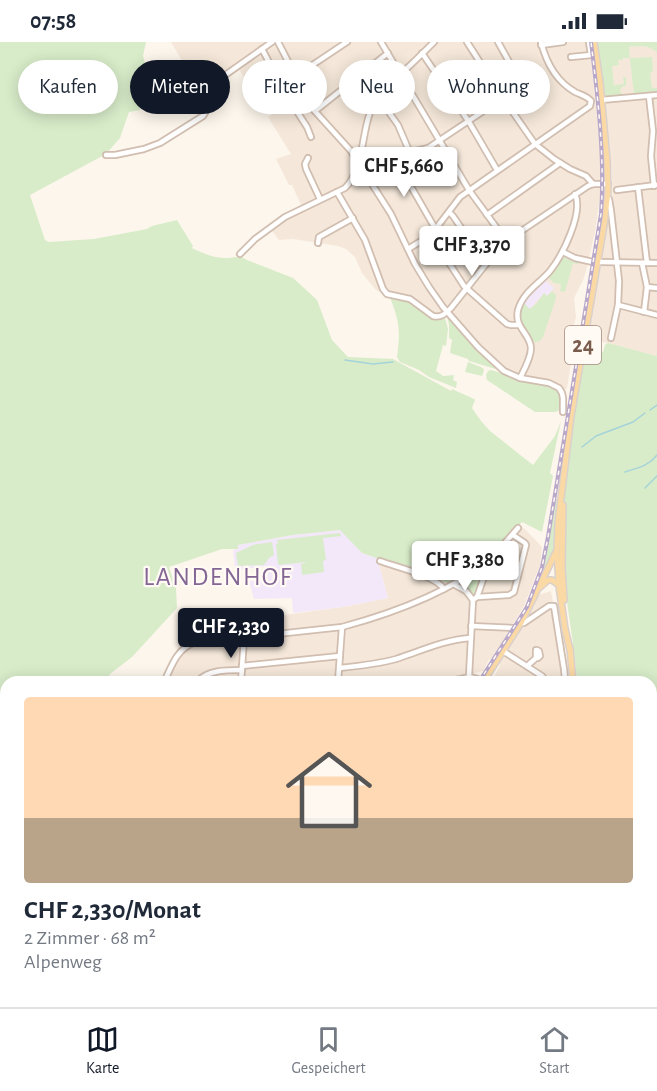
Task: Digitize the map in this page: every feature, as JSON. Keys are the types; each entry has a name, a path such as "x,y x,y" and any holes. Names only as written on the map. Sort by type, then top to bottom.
{"main road":[{"name":"24","path":"572,676 557,551 558,523 571,416 608,194 600,82 594,42"},
{"name":"24","path":"562,491 559,586 570,650"},
{"path":"488,676 521,623 557,551"},
{"path":"548,569 560,568"},
{"path":"538,588 549,574 560,568"},
{"path":"538,588 548,580 552,580 559,586"}],"street":[{"path":"106,155 144,149 160,143 203,116 211,103 215,85 221,78 272,42"},
{"path":"278,42 288,60"},
{"path":"320,60 347,42"},
{"path":"381,42 392,60"},
{"path":"415,60 434,42"},
{"path":"467,42 479,60"},
{"path":"498,42 508,60"},
{"path":"408,249 431,236 460,197 586,110 591,104 588,97 574,91 550,68 541,43 563,42"},
{"path":"571,57 591,55 589,42"},
{"path":"262,49 311,136"},
{"path":"327,100 388,53"},
{"path":"422,53 469,122 497,170"},
{"path":"601,100 657,95"},
{"path":"617,190 656,185 651,156 654,138 649,96"},
{"path":"415,99 469,190 507,242"},
{"path":"317,114 347,145 391,214 429,286 447,312 478,347 504,371 520,378 549,383 559,388 563,398 563,412"},
{"path":"240,254 255,239 285,217 345,188 354,176 370,114"},
{"path":"390,114 398,125 410,153"},
{"path":"358,162 370,163 428,148 481,114"},
{"path":"515,114 535,144 560,163 586,176 593,184"},
{"path":"308,158 305,164 306,169 320,199"},
{"path":"393,158 436,230"},
{"path":"487,215 560,163"},
{"path":"337,192 368,248 387,294 410,299 433,316 440,316 447,312 468,289 486,264 507,242 531,223 593,184 608,184"},
{"path":"638,188 647,287 644,312"},
{"path":"608,194 618,281 618,305 610,338"},
{"path":"520,378 531,348 528,338 518,325 518,312 522,299 549,272 563,252 578,206 575,195"},
{"path":"449,212 486,264"},
{"path":"318,243 319,237 353,218"},
{"path":"431,236 468,289 507,324 518,325"},
{"path":"563,252 575,258 593,262"},
{"path":"601,262 657,263"},
{"path":"647,287 657,288"},
{"path":"618,305 657,315"},
{"path":"167,676 185,646 342,627 377,617 455,585 490,560 519,528"},
{"path":"455,585 475,598 509,595 514,592 526,545 513,535"},
{"path":"469,676 470,638 475,598 490,560"},
{"path":"380,561 430,578 441,584 444,589"},
{"path":"521,623 549,606 554,606 565,676"},
{"path":"471,626 513,628"},
{"path":"339,676 342,627"},
{"path":"241,676 244,638"},
{"path":"340,668 379,663 451,640 470,638"},
{"path":"503,651 542,676"},
{"path":"206,676 242,668 340,656"},
{"path":"527,666 536,658"}],"shaded area":[{"path":"171,42 589,42 602,168 601,190 587,267 574,298 576,317 572,331 574,344 568,350 571,364 567,388 562,393 561,390 509,373 492,360 448,312 436,317 376,290 362,273 355,257 346,249 293,239 279,240 270,228 302,207 276,159 291,154 268,117 272,114 327,114 327,60 242,60 242,74 237,67 230,72 230,60 182,60"},
{"path":"643,46 657,52 657,356 588,338 607,227 613,210 604,95 598,59 629,58 629,47"},
{"path":"545,280 554,288 547,296 544,293 529,310 523,302"},
{"path":"524,528 542,547 540,565 524,606 492,659 483,671 475,673 474,676 168,676 187,647 181,629 343,607 388,598 379,565 384,560 467,589 476,602 490,561 516,530"},
{"path":"341,530 362,553 384,560 379,565 388,598 343,607 293,613 292,598 254,599 249,581 268,580 266,566 239,570 235,568 233,550 238,549 238,545 293,535"},
{"path":"551,591 563,659 563,676 494,676 499,664 518,635 538,595"}],"green space":[{"path":"0,42 146,42 144,60 130,60 130,112 120,138 106,154 30,195 45,240 49,242 94,239 147,229 177,220 193,246 192,248 215,257 240,256 293,278 317,300 332,340 348,357 393,359 451,391 452,389 474,399 472,408 481,421 490,431 533,465 555,436 561,421 550,473 553,476 542,532 522,522 512,533 448,583 362,553 340,530 293,535 238,545 238,549 222,549 169,567 176,588 177,608 132,657 109,676 0,676"},
{"path":"596,42 657,42 657,52 647,47 629,47 630,58 618,60 619,65 612,66 614,85 624,84 623,77 626,77 626,86 620,90 626,97 607,98 604,95"},
{"path":"652,57 653,71 650,73 652,88 657,88 657,93 634,95 630,58"},
{"path":"563,257 579,262 578,264 573,263 565,292 560,291 561,284 554,283 548,277"},
{"path":"552,291 556,298 543,337 540,341 533,343 520,318 523,302 530,309 544,293 547,296"},
{"path":"389,295 406,299 438,319 445,318 448,329 446,346 443,345 436,371 443,376 454,375 453,380 457,382 456,388 400,362 397,357 398,325"},
{"path":"447,316 502,371 450,353 452,340 449,338"},
{"path":"587,338 591,339 591,349 603,352 608,343 657,356 657,676 576,676 564,565 564,508 574,408"},
{"path":"468,362 483,368 482,376 465,372"},
{"path":"491,370 528,382 547,384 557,389 561,396 561,408 555,412 535,412 487,380 486,375"},
{"path":"555,499 557,499 554,551 537,586 547,546"},
{"path":"340,533 341,536 323,538 326,560 323,561 324,572 302,575 301,564 308,562 278,565 276,544 279,543 277,540"},
{"path":"272,542 274,555 264,565 238,566 236,553 253,545"},
{"path":"485,566 475,595 460,586 460,583"}],"waterway":[{"path":"345,360 373,364 393,362"},
{"path":"650,410 657,405"},
{"path":"582,447 596,436 633,422 645,413"},
{"path":"625,472 647,464 657,455"},
{"path":"645,488 657,476"}],"railway":[{"path":"483,676 527,607 542,567 548,537 601,214 601,150 591,42"}],"district":[{"name":"LANDENHOF","path":"218,577"}]}
